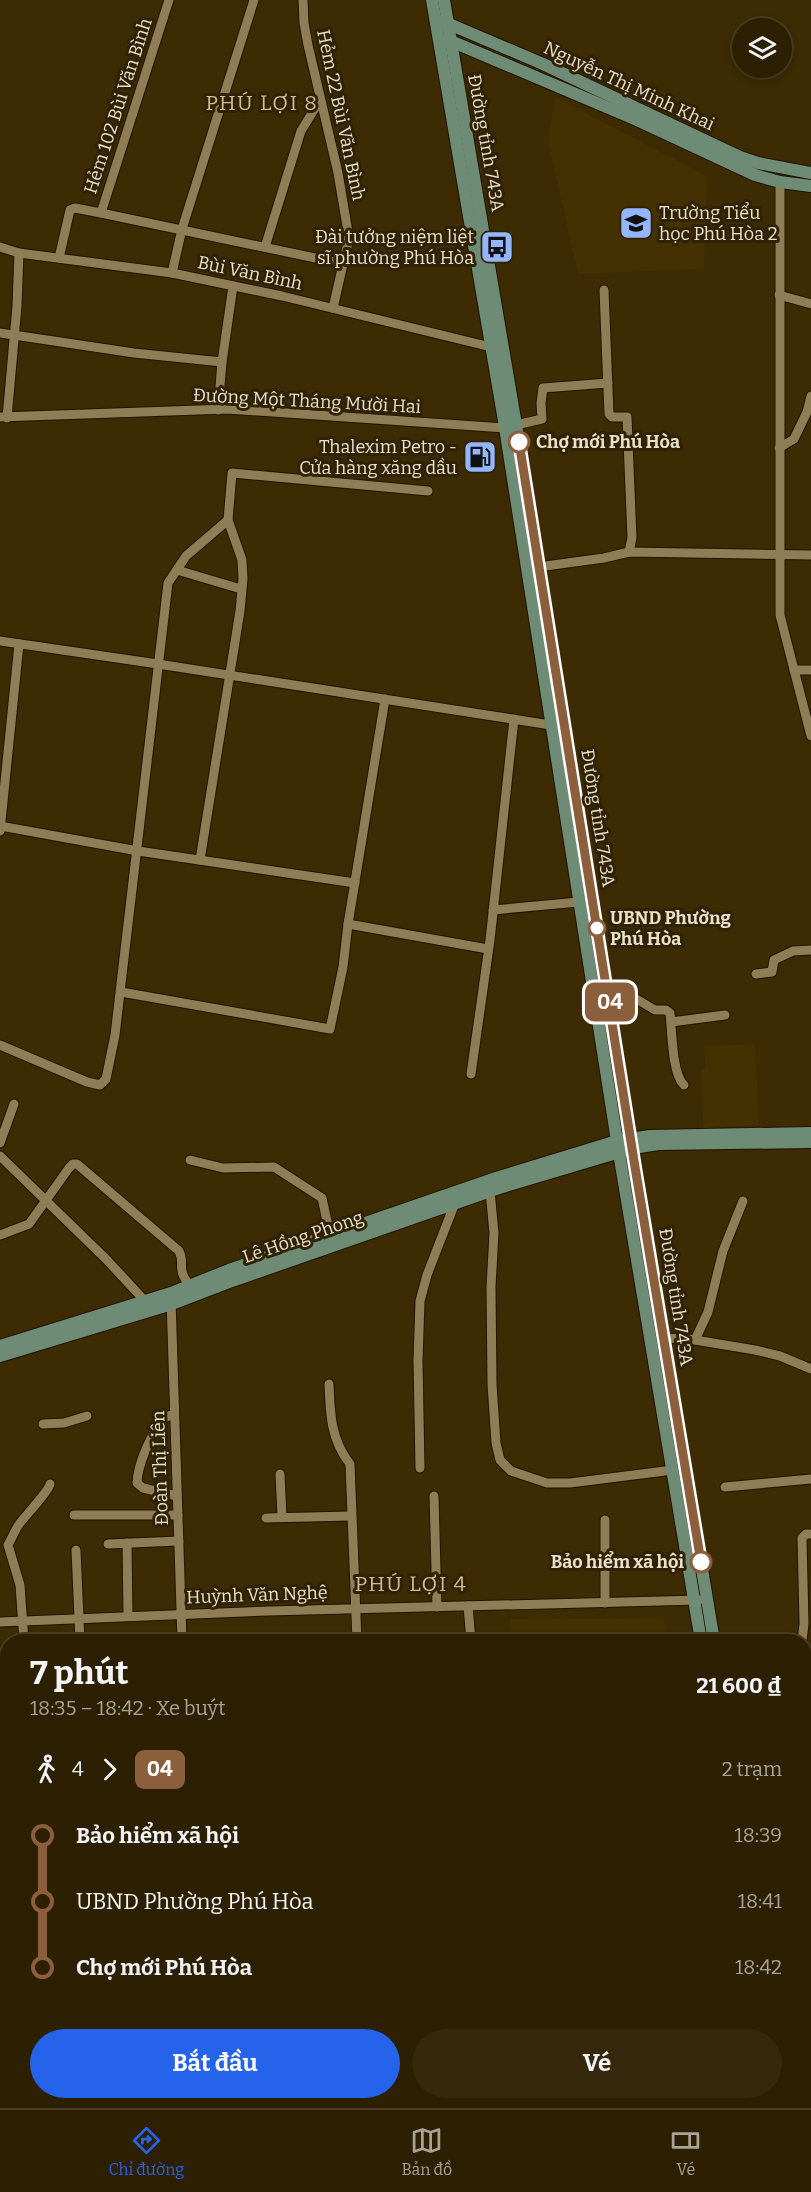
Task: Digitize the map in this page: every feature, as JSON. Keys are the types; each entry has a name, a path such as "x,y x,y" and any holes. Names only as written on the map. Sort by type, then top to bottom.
{"main road":[{"name":"Đường tỉnh 743A","path":"432,0 497,347"},
{"name":"Đường tỉnh 743A","path":"444,0 532,568 550,725 700,1634"},
{"name":"Nguyễn Thị Minh Khai","path":"436,19 543,64 730,165 780,182 811,186"},
{"name":"Nguyễn Thị Minh Khai","path":"438,36 741,157 758,163 811,173"},
{"name":"Đường tỉnh 743A","path":"532,568 564,723 713,1634"},
{"path":"550,725 564,723"},
{"path":"569,838 582,836"},
{"path":"587,952 601,950"},
{"path":"618,1147 633,1143 811,1133"},
{"path":"633,1143 811,1142"},
{"name":"Lê Hồng Phong","path":"0,1356 232,1281 618,1147"},
{"name":"Lê Hồng Phong","path":"0,1346 145,1301 171,1299 190,1286 496,1178 618,1147"}],"street":[{"name":"Hẻm 102 Bùi Văn Bình","path":"59,258 70,210 75,208 101,213 169,0"},
{"path":"172,273 182,229 254,0"},
{"name":"Hẻm 22 Bùi Văn Bình","path":"303,0 304,23 338,173 349,238 333,308"},
{"path":"265,247 300,131 320,100"},
{"path":"780,182 778,448 780,615 811,736"},
{"path":"101,213 344,264"},
{"name":"Bùi Văn Bình","path":"0,248 19,253 172,273 497,347"},
{"path":"4,418 14,335 19,253"},
{"path":"218,410 233,286"},
{"path":"603,290 610,416 627,417 632,538 629,552"},
{"path":"779,295 811,304"},
{"path":"0,333 134,353 222,362"},
{"name":"Đường Một Tháng Mười Hai","path":"4,418 218,410 510,426 542,419 542,394 546,386 608,383"},
{"path":"778,448 794,439 807,412 811,396"},
{"path":"200,860 240,611 243,579 242,560 228,520 232,473 428,491"},
{"path":"0,1045 87,1082 102,1085 106,1079 121,992 168,583 186,556 228,520"},
{"path":"532,568 604,558 629,552 811,555"},
{"path":"177,570 241,589"},
{"path":"0,641 550,725"},
{"path":"19,644 5,741 0,828 355,883"},
{"path":"794,670 811,670"},
{"path":"121,992 330,1029 343,967 385,699"},
{"path":"471,1074 493,910 514,719"},
{"path":"493,910 579,902"},
{"path":"348,924 488,950"},
{"path":"756,974 772,972 774,960 784,954 811,950"},
{"path":"609,1000 633,998 655,1010 666,1010 670,1013 674,1065 679,1080 684,1085"},
{"path":"671,1022 725,1015"},
{"path":"0,1143 14,1104"},
{"path":"0,1156 145,1301"},
{"path":"190,1160 223,1168 274,1167 322,1198 330,1235"},
{"path":"0,1235 29,1224 69,1168 77,1164 179,1251 182,1256 181,1271 190,1286"},
{"path":"490,1191 494,1233 491,1287 492,1383 496,1443 500,1460 511,1470 547,1483 570,1483 673,1470"},
{"path":"695,1340 708,1312 723,1251 743,1201"},
{"path":"420,1468 418,1361 420,1301 427,1275 454,1203"},
{"name":"Đoàn Thị Liên","path":"171,1299 182,1634"},
{"path":"664,1338 695,1340 772,1354 811,1369"},
{"path":"329,1384 331,1426 343,1455 350,1464 357,1634"},
{"path":"174,1414 161,1419 145,1453 137,1483 143,1488 177,1496"},
{"path":"43,1424 64,1423 87,1416"},
{"path":"280,1474 282,1517"},
{"path":"725,1487 811,1479"},
{"path":"23,1634 20,1585 4,1543 49,1489 50,1484"},
{"path":"434,1497 437,1607"},
{"path":"74,1515 178,1515"},
{"path":"266,1518 351,1516"},
{"path":"605,1520 605,1603"},
{"path":"803,1634 807,1536"},
{"path":"108,1544 179,1540"},
{"path":"127,1543 128,1616"},
{"path":"76,1550 80,1634"},
{"name":"Huỳnh Văn Nghệ","path":"0,1622 182,1614 707,1599"},
{"path":"468,1606 470,1634"}],"shaded area":[{"name":"Trường Tiểu học Phú Hòa 2","path":"555,97 707,176 704,269 578,274 548,141"},
{"path":"755,1044 759,1125 703,1128 701,1069 705,1069 704,1046"},
{"path":"664,1618 665,1634 511,1634 510,1619"}],"bus line":[{"name":"04","path":"519,442 701,1562"}],"place":[{"name":"Trường Tiểu học Phú Hòa 2","path":"636,223"},
{"name":"Đài tưởng niệm liệt sĩ phường Phú Hòa","path":"497,247"},
{"name":"Chợ mới Phú Hòa","path":"519,442"},
{"name":"Thalexim Petro - Cửa hàng xăng dầu","path":"480,457"},
{"name":"UBND Phường Phú Hòa","path":"597,928"},
{"name":"Bảo hiểm xã hội","path":"701,1562"}],"district":[{"name":"PHÚ LỢI 8","path":"262,103"},
{"name":"PHÚ LỢI 4","path":"411,1584"}]}
